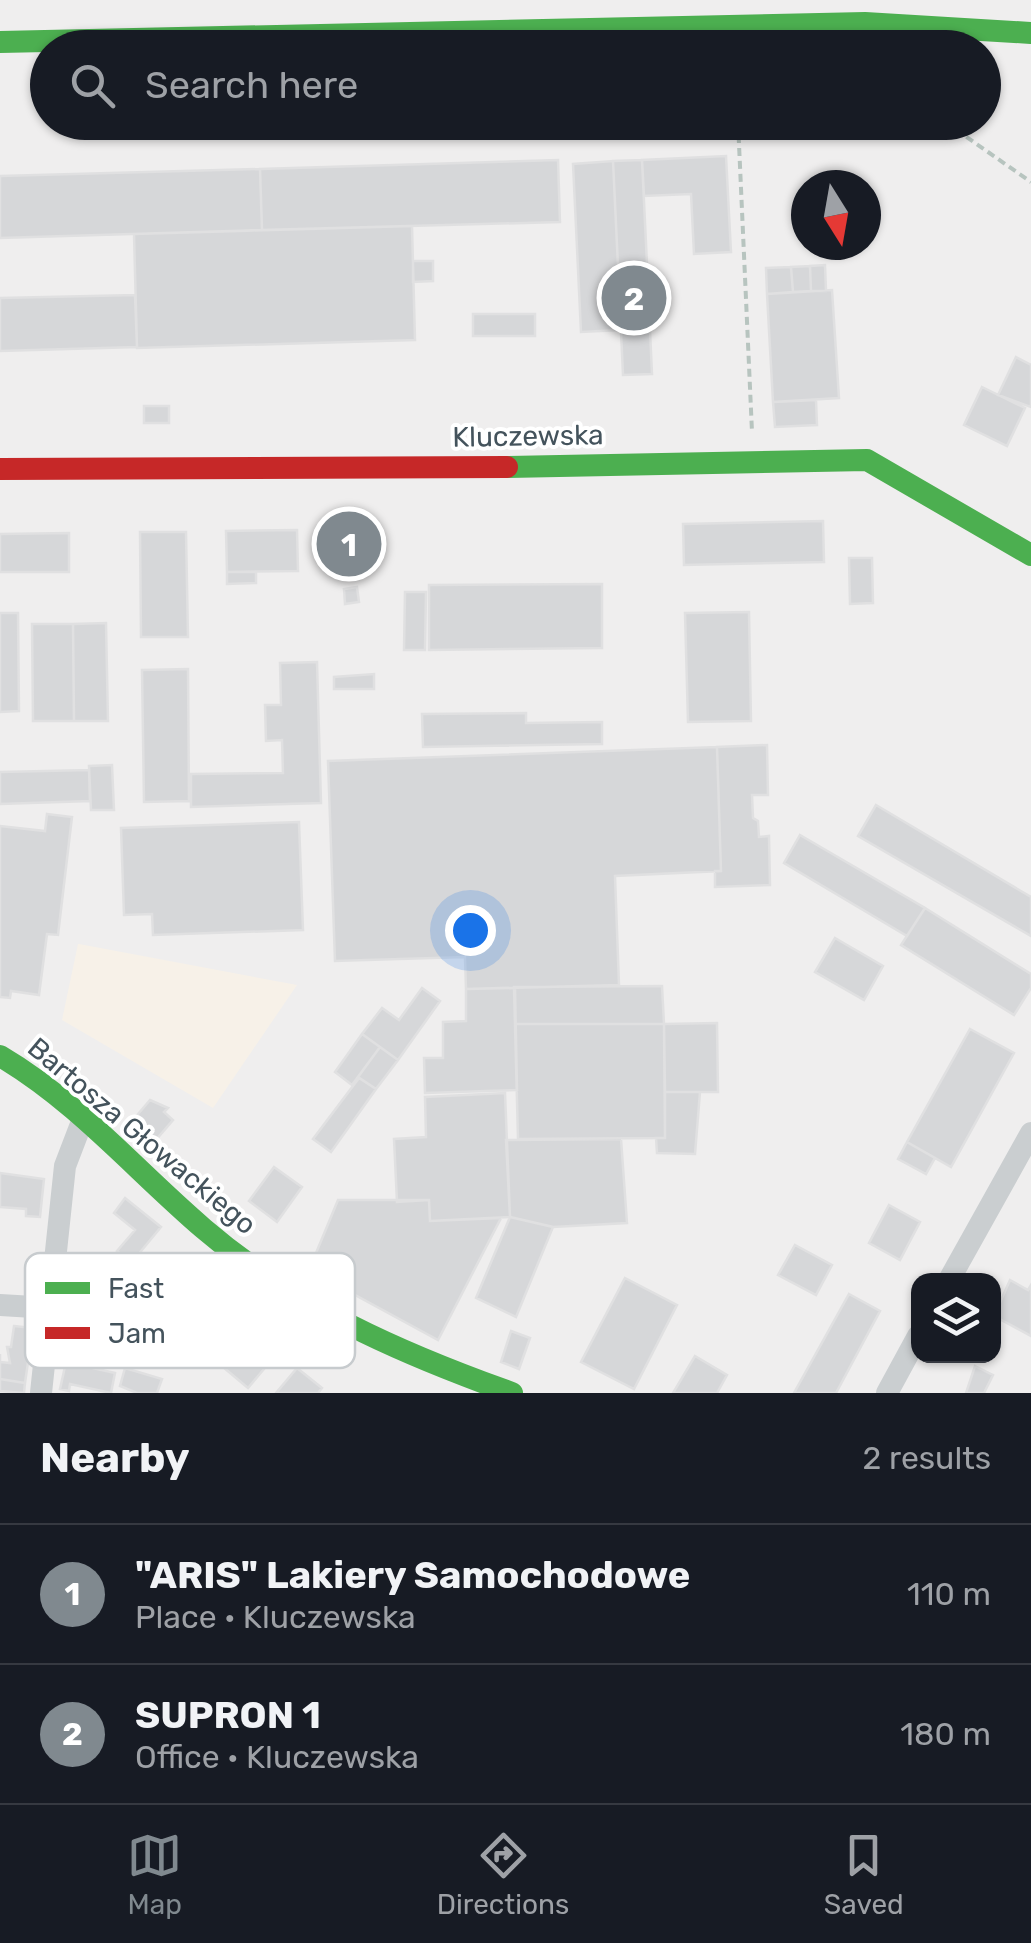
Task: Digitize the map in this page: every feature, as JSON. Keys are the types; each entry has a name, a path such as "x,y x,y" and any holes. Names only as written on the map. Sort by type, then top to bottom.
{"street":[{"path":"546,30 864,23 981,30"},
{"path":"1001,31 1031,33"},
{"path":"0,42 30,41"},
{"name":"Kluczewska","path":"0,469 866,460 1031,555"},
{"name":"Bartosza Głowackiego","path":"0,1056 83,1118 235,1253"},
{"path":"55,1253 64,1166 83,1118"},
{"path":"953,1273 1031,1132"},
{"path":"0,1305 25,1306"},
{"name":"Bartosza Głowackiego","path":"355,1331 428,1364 512,1393"},
{"path":"887,1393 911,1349"},
{"path":"41,1393 44,1368"}],"path":[{"path":"739,140 754,462"},
{"path":"971,140 1031,182"}],"shaded area":[{"path":"78,944 297,985 213,1108 62,1020"}],"building":[{"path":"726,156 731,252 694,254 691,194 644,196 642,160"},
{"path":"558,160 560,222 262,230 260,169"},
{"path":"642,160 647,264 618,266 613,161"},
{"path":"613,161 621,330 581,332 573,164"},
{"path":"260,169 262,230 0,238 0,176"},
{"path":"412,226 415,340 137,348 134,234"},
{"path":"413,261 433,261 433,281 413,282"},
{"path":"647,264 652,374 623,375 618,266"},
{"path":"825,265 826,291 811,291 810,266"},
{"path":"810,266 811,291 793,292 791,267"},
{"path":"791,267 793,292 767,294 766,268"},
{"path":"832,290 839,398 773,402 767,294"},
{"path":"135,295 137,347 0,351 0,298"},
{"path":"473,314 535,314 535,336 473,336"},
{"path":"1016,357 1031,365 1031,407 998,395"},
{"path":"982,387 1025,408 1007,446 964,425"},
{"path":"816,400 817,425 775,427 773,402"},
{"path":"144,406 169,406 169,423 144,423"},
{"path":"333,518 364,518 365,570 335,571"},
{"path":"823,521 824,562 684,565 683,524"},
{"path":"297,530 298,571 227,572 226,531"},
{"path":"140,532 186,532 188,637 141,637"},
{"path":"69,533 69,572 0,572 0,534"},
{"path":"849,558 872,558 873,603 850,604"},
{"path":"227,572 256,572 256,583 227,584"},
{"path":"602,584 602,648 429,650 429,585"},
{"path":"357,587 359,602 345,604 344,589"},
{"path":"405,592 426,592 425,650 404,650"},
{"path":"749,612 751,721 688,722 685,613"},
{"path":"0,613 18,613 19,711 0,712"},
{"path":"106,623 108,721 74,721 73,624"},
{"path":"32,624 73,624 74,721 33,721"},
{"path":"317,662 321,803 191,807 191,774 283,773 282,740 266,741 265,705 281,705 280,663"},
{"path":"188,669 189,801 144,802 142,670"},
{"path":"374,674 374,689 334,689 334,677"},
{"path":"526,713 526,723 602,722 602,744 423,747 422,714"},
{"path":"767,745 768,795 752,795 759,837 769,836 770,885 715,887 715,871 721,871 717,747"},
{"path":"717,747 721,871 615,876 619,985 466,989 465,957 335,961 328,761"},
{"path":"112,765 114,810 91,810 89,766"},
{"path":"89,770 90,801 0,804 0,772"},
{"path":"876,805 1031,897 1031,936 858,836"},
{"path":"47,814 72,817 58,935 47,934 39,995 11,991 10,998 0,997 0,826 45,831"},
{"path":"299,822 303,930 153,935 152,914 124,915 121,828"},
{"path":"800,835 925,908 907,936 784,863"},
{"path":"925,908 1031,974 1031,988 1014,1015 901,945"},
{"path":"835,938 883,966 864,1000 815,972"},
{"path":"662,986 664,1024 515,1024 514,987"},
{"path":"422,988 440,1001 398,1060 362,1034 382,1008 399,1020"},
{"path":"515,988 517,1090 425,1093 424,1058 443,1058 443,1022 466,1021 466,989"},
{"path":"717,1023 718,1092 665,1092 664,1024"},
{"path":"515,1024 664,1024 665,1138 518,1139"},
{"path":"970,1029 1014,1053 951,1167 907,1142"},
{"path":"362,1034 380,1047 352,1085 335,1072"},
{"path":"380,1047 398,1060 376,1089 358,1077"},
{"path":"359,1078 376,1089 331,1152 313,1139"},
{"path":"665,1092 700,1092 695,1154 657,1153 656,1138 665,1138"},
{"path":"505,1093 510,1217 430,1221 429,1200 397,1202 394,1139 426,1137 425,1097"},
{"path":"150,1100 168,1108 164,1112 173,1120 155,1141 132,1121"},
{"path":"621,1139 627,1223 553,1227 510,1217 506,1140"},
{"path":"907,1142 935,1158 926,1174 898,1159"},
{"path":"274,1167 302,1187 277,1222 249,1201"},
{"path":"0,1173 44,1179 40,1217 26,1216 26,1209 0,1207"},
{"path":"125,1198 161,1227 139,1253 120,1253 117,1251 135,1230 114,1213"},
{"path":"338,1200 429,1200 430,1221 501,1218 438,1340 355,1295 355,1253 316,1253"},
{"path":"889,1205 920,1222 900,1260 869,1243"},
{"path":"510,1217 553,1227 516,1317 476,1298"},
{"path":"795,1245 832,1265 816,1295 778,1275"},
{"path":"625,1278 677,1305 634,1389 581,1362"},
{"path":"1010,1280 1028,1290 1031,1285 1031,1336 1001,1320 1001,1300"},
{"path":"849,1294 880,1311 836,1393 794,1393"},
{"path":"14,1326 25,1327 25,1383 0,1379 0,1362 10,1363 7,1347 11,1347"},
{"path":"511,1331 530,1338 519,1369 501,1362"},
{"path":"695,1356 727,1375 717,1393 673,1393"},
{"path":"975,1366 993,1375 984,1393 966,1393"},
{"path":"65,1368 115,1373 111,1393 70,1384 69,1391 60,1389"},
{"path":"125,1368 162,1379 157,1393 137,1393 120,1386"},
{"path":"224,1368 265,1368 248,1388"},
{"path":"297,1368 322,1388 318,1393 276,1393"},
{"path":"0,1379 25,1383 24,1393 0,1391"}],"traffic: fast":[{"path":"546,30 865,23 981,30"},
{"path":"1001,31 1031,33"},
{"path":"0,42 30,41"},
{"path":"507,467 867,460 1031,555"},
{"path":"0,1056 55,1094 234,1253"},
{"path":"355,1327 512,1393"}],"traffic: jam":[{"path":"0,469 507,467"}],"place":[{"name":"SUPRON 1","path":"634,298"},
{"name":"\"ARIS\" Lakiery Samochodowe","path":"349,544"}]}
